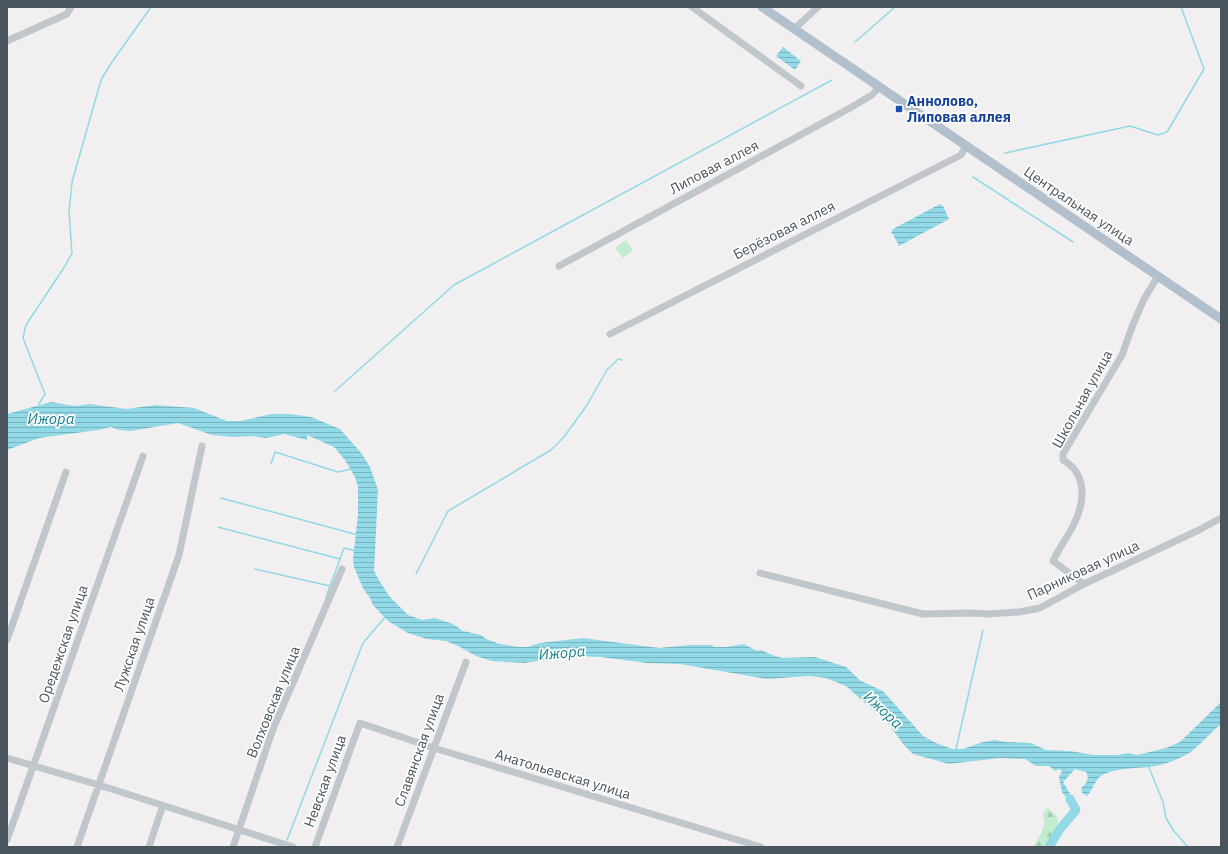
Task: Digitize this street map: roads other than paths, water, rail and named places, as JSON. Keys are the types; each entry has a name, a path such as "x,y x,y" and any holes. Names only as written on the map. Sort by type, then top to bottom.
{"main road":[{"name":"Центральная улица","path":"762,7 1221,319"}],"street":[{"path":"7,41 68,14 71,7"},
{"path":"692,7 801,86"},
{"path":"794,29 818,7"},
{"name":"Липовая аллея","path":"559,266 850,108 872,95 879,87"},
{"name":"Берёзовая аллея","path":"610,334 961,155 966,146"},
{"name":"Школьная улица","path":"1084,584 1053,561 1074,525 1082,495 1082,487 1078,473 1070,464 1063,460 1063,454 1122,355 1144,299 1158,276"},
{"name":"Лужская улица","path":"77,847 179,554 202,446"},
{"name":"Оредежская улица","path":"7,840 143,456"},
{"path":"7,640 66,472"},
{"name":"Парниковая улица","path":"760,573 922,614 987,614 1029,611 1040,608 1084,584 1221,518"},
{"name":"Волховская улица","path":"233,847 273,729 342,569"},
{"name":"Славянская улица","path":"397,847 466,662"},
{"name":"Анатольевская улица","path":"360,723 434,748 761,847"},
{"name":"Невская улица","path":"315,847 360,723"},
{"path":"7,758 99,785 294,847"},
{"path":"149,847 163,805"}],"water":[{"path":"783,47 801,61 795,70 776,56"},
{"path":"940,204 943,206 949,219 899,246 891,233 893,229"},
{"name":"Ижора","path":"51,402 75,406 90,404 126,409 156,405 194,408 227,421 241,421 271,414 290,414 311,417 340,429 362,454 370,467 378,490 374,571 390,597 408,615 422,620 435,618 453,624 463,631 481,635 486,639 500,644 527,647 540,643 583,638 659,648 689,645 712,645 714,647 726,647 744,644 757,651 761,650 782,658 815,657 846,667 861,681 883,691 923,736 952,749 963,749 983,742 995,740 1031,743 1046,750 1070,751 1094,755 1117,755 1128,753 1137,755 1166,748 1180,742 1221,702 1221,724 1192,751 1179,758 1160,765 1113,771 1101,776 1087,796 1082,793 1081,788 1086,783 1088,777 1086,772 1075,769 1063,782 1075,802 1076,810 1062,792 1059,777 1062,771 1059,769 1055,771 1049,766 1036,766 1025,759 1000,758 949,764 913,754 904,745 888,723 846,686 826,678 809,676 767,679 680,664 647,663 601,657 573,656 524,663 492,661 476,656 446,641 427,639 408,633 388,621 373,605 363,588 354,567 353,559 358,515 358,487 355,477 345,460 334,447 307,435 307,440 284,434 266,438 253,436 233,437 212,435 178,423 131,431 119,430 111,427 39,438 7,450 7,414"}],"waterway":[{"path":"39,404 45,394 23,338 26,325 72,253 69,212 72,182 101,80 151,7"},
{"path":"855,42 895,7"},
{"path":"1005,153 1130,126 1158,135 1167,132 1204,69 1181,7"},
{"path":"335,391 454,285 832,80"},
{"path":"973,177 1073,242"},
{"path":"416,574 448,511 551,450 564,437 587,405 607,370 618,359 622,360"},
{"path":"271,464 275,452 338,472 351,469"},
{"path":"221,498 358,535"},
{"path":"218,527 340,559"},
{"path":"326,597 344,548 356,551"},
{"path":"255,569 330,586"},
{"path":"287,840 363,643 386,616"},
{"path":"956,749 983,630"},
{"path":"1148,765 1163,802 1166,818 1173,830 1188,847"},
{"path":"1049,847 1060,829 1076,810 1070,799"}],"place":[{"name":"Аннолово, Липовая аллея","path":"899,109"}]}
